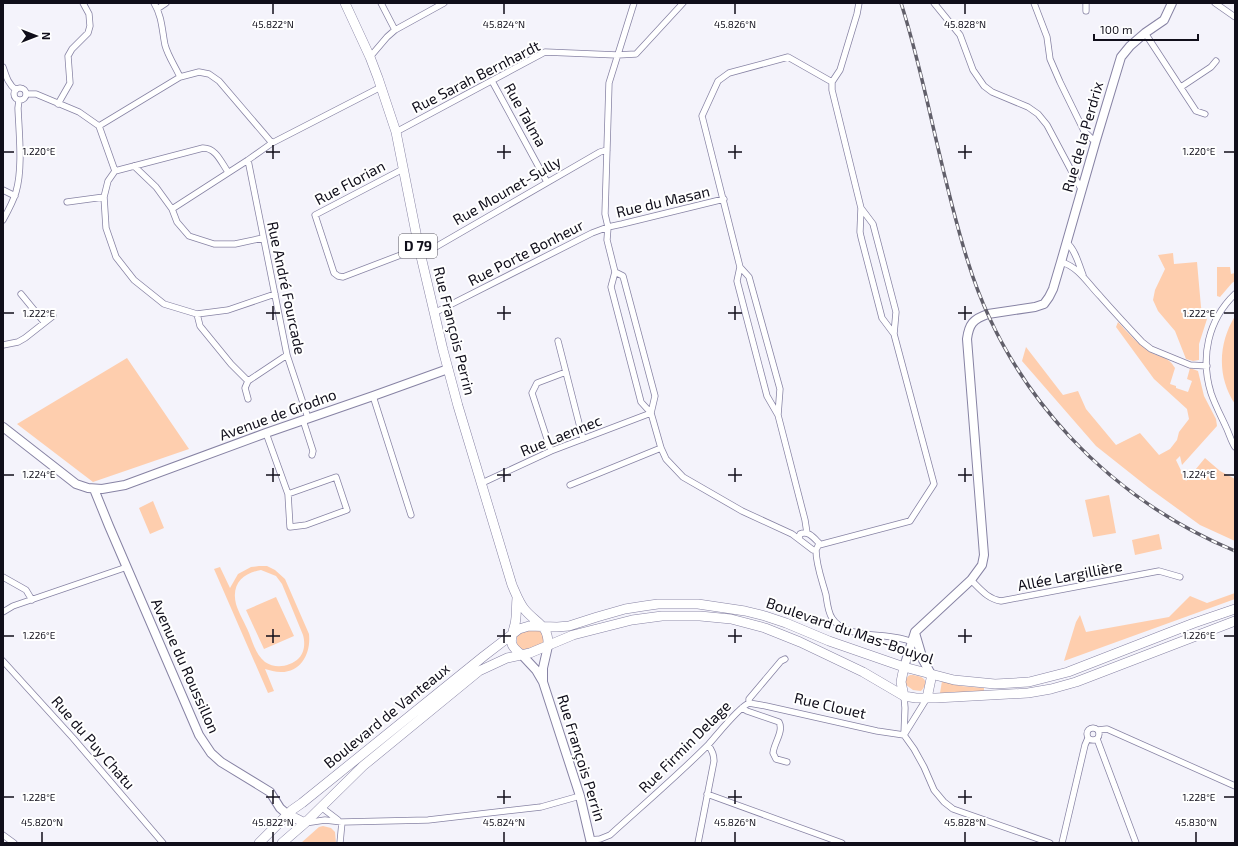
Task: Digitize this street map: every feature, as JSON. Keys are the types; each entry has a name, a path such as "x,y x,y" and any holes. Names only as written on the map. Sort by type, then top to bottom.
{"main road":[{"name":"Rue François Perrin","path":"345,3 370,57 396,132 419,251 448,369 517,598 524,610 547,632 548,646"},
{"name":"Rue François Perrin","path":"517,598 515,624 511,635 513,648 522,655"},
{"name":"Boulevard du Mas-Bouyol","path":"542,626 557,628 569,626 626,609 658,604 698,604 745,611 765,616 829,641 931,677 995,684 1028,682 1068,672 1194,623 1235,609"},
{"name":"Boulevard du Mas-Bouyol","path":"548,646 573,635 632,620 679,615 731,619 765,628 800,642 863,672 904,696 927,698 1028,693 1051,689 1076,682 1235,621"},
{"name":"Boulevard de Vanteaux","path":"259,843 291,816 302,803 511,635 519,629 529,626 542,626"},
{"name":"Boulevard de Vanteaux","path":"282,843 304,823 316,806 385,747 479,671 507,658 530,653 548,646"},
{"path":"904,667 901,682 904,696"},
{"path":"927,698 931,677"},
{"path":"302,803 316,806"},
{"path":"291,816 304,823"}],"street":[{"path":"58,104 70,83 68,56 72,49 88,33 90,26 89,14 83,3"},
{"path":"154,3 161,20 165,46 180,77"},
{"path":"157,9 166,3"},
{"path":"381,3 395,30"},
{"path":"370,57 395,30 444,3"},
{"path":"634,3 609,83 605,214 608,227 608,240 615,272 611,287 641,402 651,413 661,448 666,459 683,477 742,511 792,534 816,548 910,521 934,484 894,334 896,312 873,224 861,208"},
{"name":"Rue Sarah Bernhardt","path":"396,132 545,52 617,55 636,54 683,3"},
{"path":"858,3 857,14 840,70 832,82 832,90 861,208 860,232 882,318 894,334"},
{"path":"934,3 960,35 973,70 984,86 992,92 1028,107 1038,114 1047,125 1079,185 1083,188"},
{"path":"1034,3 1047,37 1050,59 1060,82 1084,131 1092,139 1096,140"},
{"path":"1086,3 1086,11"},
{"name":"Rue de la Perdrix","path":"971,580 982,565 984,555 967,339 968,329 973,321 988,314 1034,307 1044,304 1049,297 1053,290 1121,57 1130,46 1164,20 1172,3"},
{"path":"1215,3 1235,17"},
{"path":"1145,34 1196,111 1205,114"},
{"path":"807,533 778,415 767,396 737,280 740,267 702,116 718,80 729,73 788,57 832,82"},
{"path":"1181,87 1211,67 1216,61"},
{"path":"3,67 8,81 16,90"},
{"path":"99,126 180,77 199,72 209,74 219,81 272,143"},
{"name":"Rue Talma","path":"492,81 548,182"},
{"path":"172,209 272,143 381,87"},
{"path":"16,90 21,88 26,91 26,94"},
{"path":"16,90 14,92 15,96 16,99 19,100"},
{"path":"26,94 36,94 79,112 99,126 115,171"},
{"path":"19,100 24,99 26,94"},
{"path":"3,220 15,196 20,169 19,100"},
{"path":"228,172 214,151 208,148 203,148 115,171 108,181 104,197 106,228 116,256 134,280 164,304 196,314 228,310 275,294"},
{"name":"Rue Mounet-Sully","path":"419,251 434,248 600,152 607,150"},
{"name":"Rue André Fourcade","path":"248,160 287,355 313,451 312,456"},
{"path":"134,166 156,187 172,209 177,222 189,236 214,244 235,244 264,238"},
{"name":"Rue Florian","path":"403,169 315,215 334,273 338,276 343,277 419,251"},
{"path":"3,190 15,196"},
{"path":"67,202 104,197"},
{"name":"Rue du Masan","path":"608,227 724,199"},
{"name":"Rue Porte Bonheur","path":"434,313 592,232 608,227"},
{"path":"1067,243 1070,245 1084,277"},
{"path":"1061,262 1069,264 1084,277 1142,342 1151,349 1190,365 1207,366"},
{"path":"740,267 749,277 780,389 778,415"},
{"path":"615,272 623,276 655,396 651,413"},
{"path":"21,294 44,322"},
{"path":"1235,294 1218,316 1211,330 1207,346 1207,366 1211,393 1218,411 1233,439 1235,447"},
{"path":"196,314 200,326 231,364 248,381"},
{"path":"3,345 22,340 53,316"},
{"path":"558,341 583,439"},
{"path":"248,399 245,388 248,381 287,355"},
{"name":"Avenue de Grodno","path":"94,489 117,487 448,369"},
{"path":"551,451 532,393 537,383 566,372"},
{"path":"373,396 411,515"},
{"name":"Rue Laennec","path":"482,483 551,451 651,413"},
{"path":"3,427 71,481 94,489"},
{"path":"266,433 288,494 290,527 306,525 347,510 336,477 288,494"},
{"path":"570,485 661,448"},
{"name":"Avenue du Roussillon","path":"94,489 204,744 220,762 270,792 280,808 291,816"},
{"path":"799,538 800,534 803,532 815,538 819,543 816,548 816,560 831,618 841,628 857,633 902,638 912,642"},
{"path":"3,612 13,606 127,567"},
{"name":"Allée Largillière","path":"971,580 980,590 992,599 1001,601 1159,571 1180,577"},
{"path":"3,577 26,590 32,600"},
{"path":"904,667 915,632 971,580"},
{"path":"915,632 923,660 931,677"},
{"name":"Rue François Perrin","path":"543,682 543,668 548,646"},
{"name":"Rue François Perrin","path":"522,655 536,670 543,682 580,796 590,841"},
{"name":"Rue Firmin Delage","path":"590,841 610,835 674,777 708,745 742,708 749,703 749,699 758,688 781,661 785,659"},
{"name":"Rue du Puy Chatu","path":"3,661 73,738 163,843"},
{"path":"904,696 904,735 924,767 934,790 944,802 953,809 1050,843"},
{"path":"904,735 927,698"},
{"name":"Rue Clouet","path":"749,703 877,731 904,735"},
{"path":"742,708 779,722 781,726 773,753 776,759 787,762"},
{"path":"1062,843 1085,745 1088,738 1087,735 1089,730 1093,728 1098,730 1107,729 1235,786"},
{"path":"1098,730 1099,734 1097,739 1136,843"},
{"path":"1088,738 1093,740 1097,739"},
{"path":"698,843 714,756 708,745"},
{"path":"707,794 842,843"},
{"path":"304,823 325,820 342,822 428,820 541,807 580,796"},
{"path":"316,806 342,822"},
{"path":"340,843 342,822"},
{"path":"3,835 14,843"}],"shaded area":[{"path":"1173,253 1174,264 1197,262 1201,307 1203,314 1207,319 1199,344 1199,360 1193,361 1186,359 1175,331 1158,311 1153,300 1155,290 1165,269 1158,255"},
{"path":"1217,267 1230,267 1231,274 1235,273 1235,281 1220,297 1217,296"},
{"path":"1235,316 1235,404 1225,383 1222,360 1225,338"},
{"path":"1118,322 1133,338 1150,352 1170,361 1175,368 1170,384 1176,386 1176,388 1188,392 1192,381 1187,379 1190,368 1198,371 1204,396 1216,419 1217,426 1182,465 1180,456 1176,460 1186,481 1205,458 1220,471 1235,479 1235,541 1200,525 1149,488 1096,446 1022,361 1026,347 1063,395 1078,391 1086,409 1116,445 1140,433 1159,455 1170,449 1177,440 1179,432 1189,419 1187,409 1154,379 1116,327"},
{"path":"127,358 189,449 93,482 17,424"},
{"path":"1109,495 1116,533 1093,537 1085,500"},
{"path":"153,501 164,528 150,534 139,508"},
{"path":"1159,534 1162,549 1135,555 1132,540"},
{"path":"267,566 275,570 285,579 309,634 307,654 300,665 295,669 279,672 265,669 274,691 268,693 214,569 220,567 230,588 238,574 251,567","holes":["261,570 276,576 282,584 303,635 304,641 301,656 295,661 282,666 273,666 265,662 259,656 236,604 235,597 237,585 249,574"]},
{"path":"1235,593 1235,599 1064,661 1076,622 1080,615 1086,632 1169,617 1190,596 1207,603"},
{"path":"276,597 294,636 264,649 246,610"},
{"path":"536,630 543,635 542,645 523,650 517,646 518,634"},
{"path":"910,675 923,678 925,683 921,691 913,690 906,685 906,679"},
{"path":"942,681 961,686 984,688 984,691 940,693"},
{"path":"323,826 331,828 335,832 336,843 301,843 319,827"}],"railway":[{"path":"901,3 916,56 950,197 968,262 986,310 1009,355 1037,397 1069,436 1106,471 1145,502 1189,529 1235,551"}]}
